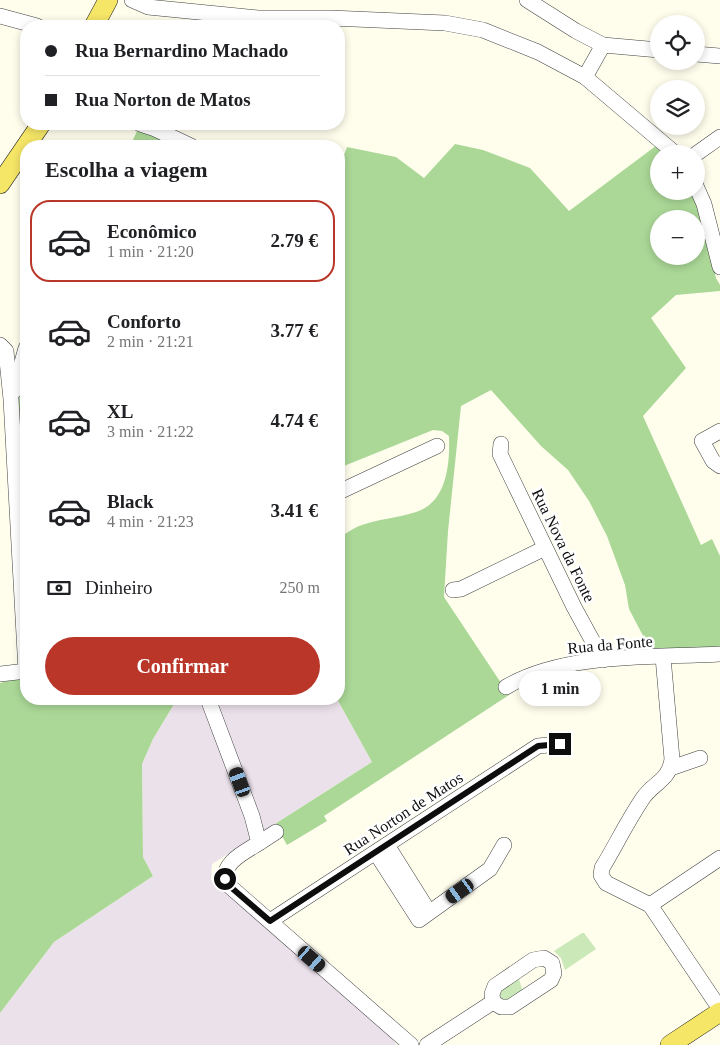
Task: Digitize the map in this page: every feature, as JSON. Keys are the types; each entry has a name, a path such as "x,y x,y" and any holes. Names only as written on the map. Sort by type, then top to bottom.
{"main road":[{"path":"97,20 108,0"},
{"path":"0,184 20,155"},
{"path":"670,1045 720,1011"}],"street":[{"path":"132,0 148,7 258,18 332,18 445,23 483,30 538,52 585,78 665,145"},
{"path":"527,0 576,31 603,45 650,49"},
{"path":"0,16 20,21"},
{"path":"585,78 603,45"},
{"path":"705,55 720,56"},
{"path":"157,130 178,140"},
{"path":"705,148 720,137"},
{"path":"702,200 720,267"},
{"path":"0,336 20,344"},
{"path":"0,345 6,351 11,399 20,562"},
{"path":"11,399 20,368"},
{"path":"720,431 702,440 713,461 720,466"},
{"name":"Rua Nova da Fonte","path":"501,444 500,454 574,607 603,660"},
{"path":"345,489 437,446"},
{"path":"453,590 460,589 545,548"},
{"name":"Rua da Fonte","path":"506,687 541,672 566,665 603,660 720,654"},
{"path":"663,657 672,759 671,768 664,779 644,796 602,868 601,875 606,883 650,905 720,1011"},
{"path":"0,674 20,672"},
{"path":"210,705 252,816 259,843"},
{"name":"Rua Norton de Matos","path":"270,921 538,746 560,744"},
{"path":"671,768 700,758"},
{"path":"276,832 235,859 227,867 225,873 226,883 411,1045"},
{"path":"381,849 419,920 490,869 504,845"},
{"path":"650,905 720,858"},
{"path":"427,1045 493,1002"}],"shaded area":[{"path":"173,705 340,705 372,762 212,864 211,880 392,1038 396,1045 0,1045 0,1013 54,942 153,876 143,857 142,764 153,739"}],"green space":[{"path":"138,130 146,130 169,140 133,140"},
{"path":"455,144 483,150 530,168 569,211 650,150 650,200 695,200 700,210 650,210 650,265 705,265 705,231 720,291 676,295 651,318 686,368 643,416 701,545 712,539 720,556 720,647 651,651 629,609 625,585 607,536 589,501 568,470 541,446 491,390 461,406 448,531 444,597 509,695 324,816 327,821 287,845 275,824 372,762 340,705 345,705 345,533 356,527 416,512 426,507 440,491 449,458 449,436 442,431 433,430 345,466 345,152 347,147 396,157 424,178"},
{"path":"20,385 20,412 18,412 16,395"},
{"path":"20,679 20,705 173,705 153,739 142,764 143,857 153,876 54,942 0,1013 0,683"},
{"path":"584,933 596,949 565,970 561,958 554,951"},
{"path":"518,976 523,992 507,1000 501,998 499,994 502,986"}],"route":[{"path":"225,879 226,883 270,921 538,746 560,744"}]}
